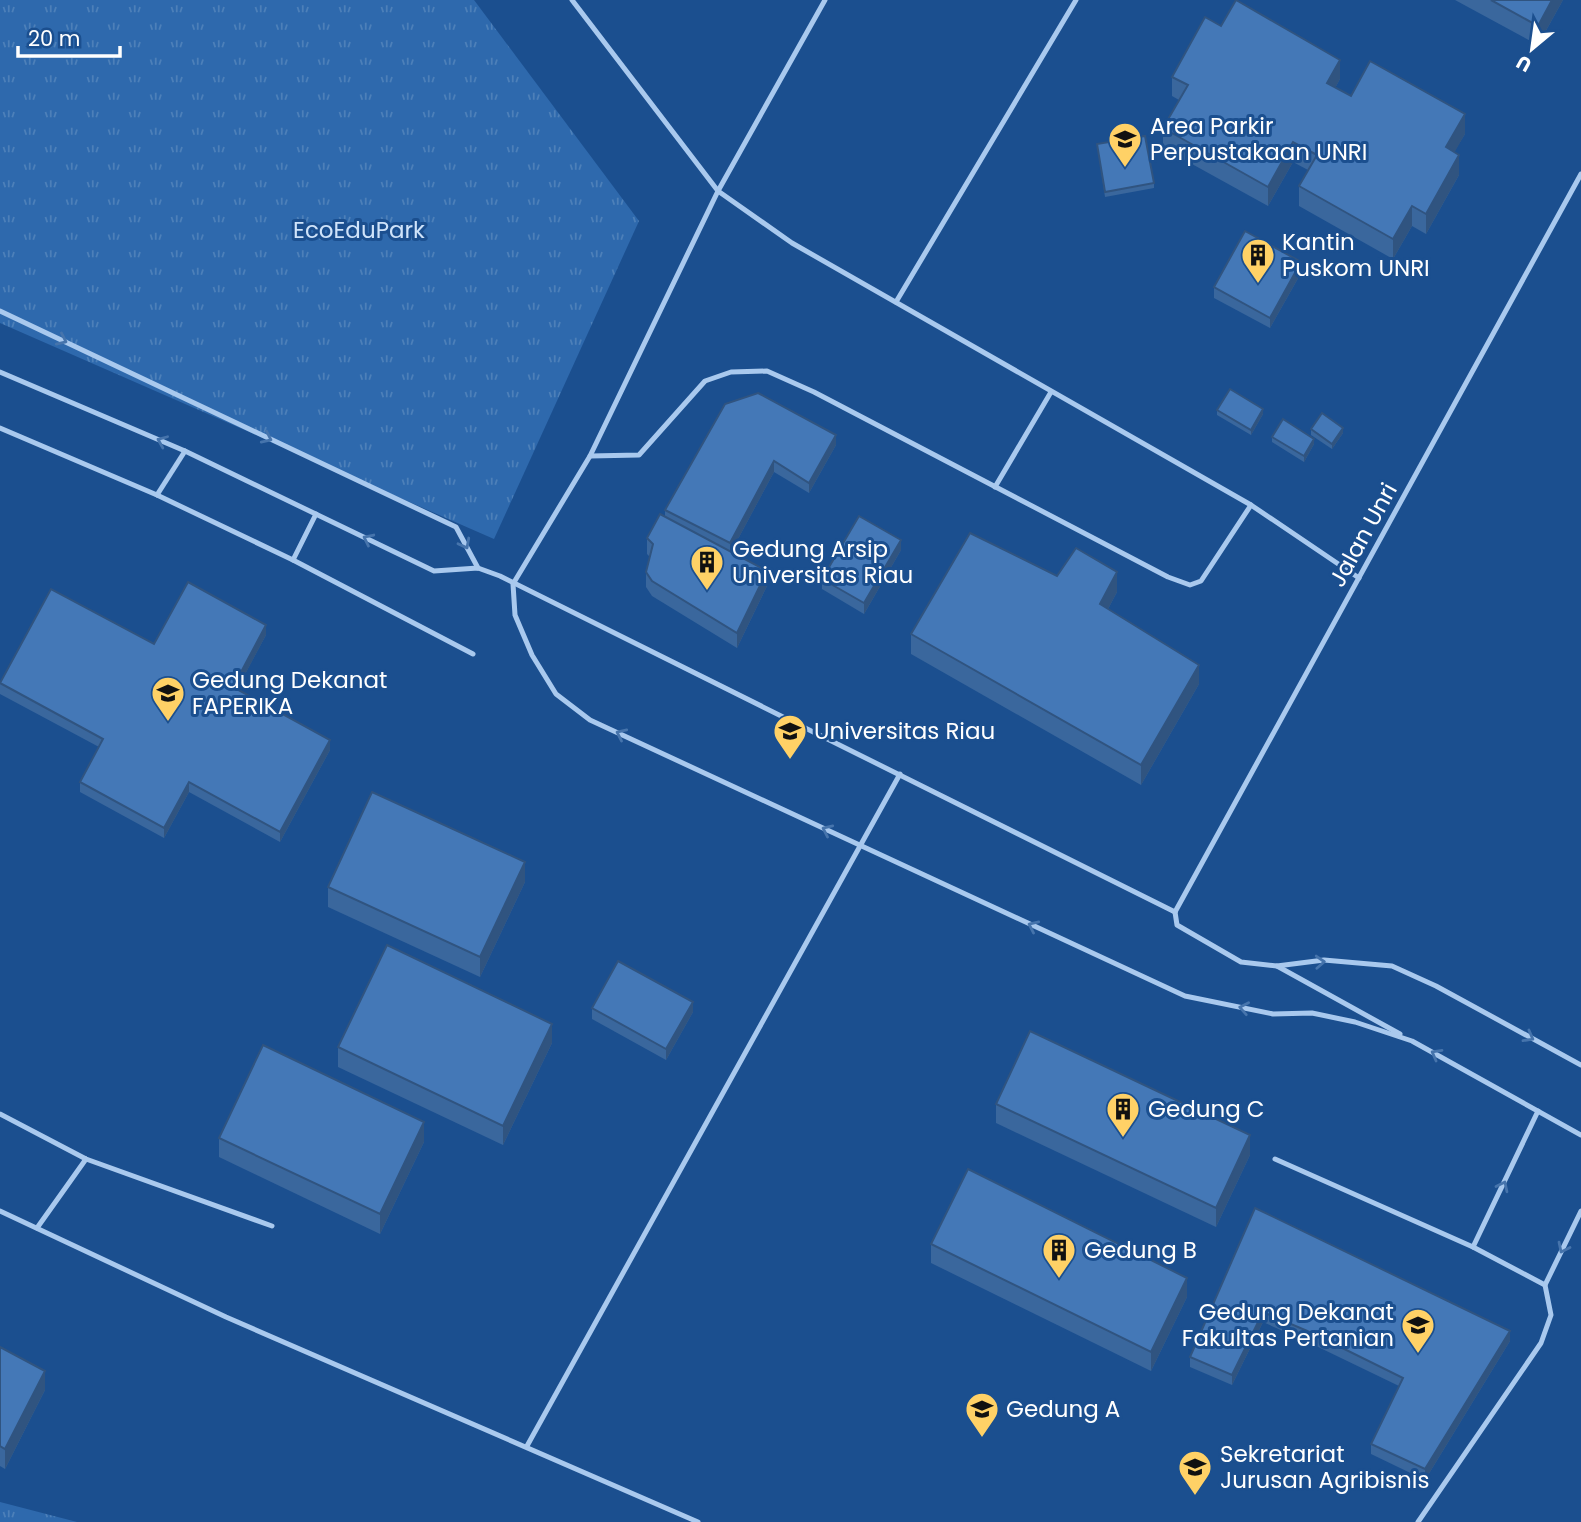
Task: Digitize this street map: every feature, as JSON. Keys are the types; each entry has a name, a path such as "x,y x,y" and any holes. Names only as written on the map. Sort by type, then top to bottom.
{"lane":[{"path":"572,0 718,191 792,243 1251,505 1359,578"},
{"path":"825,0 718,191 590,456 513,584 515,615 532,655 556,694 590,720 1185,996 1273,1014 1312,1013 1355,1022 1412,1041"},
{"path":"896,302 1076,0"},
{"name":"Jalan Unri","path":"1175,912 1581,174"},
{"path":"0,311 456,527 478,568"},
{"path":"590,456 639,455 705,381 731,372 767,371 814,392 1168,577 1190,585 1201,581 1251,505"},
{"path":"0,372 185,451 434,571 478,568 513,584 1175,912 1177,925 1200,941 1241,962 1277,966 1324,960 1392,966 1436,986 1581,1065"},
{"path":"995,487 1051,392"},
{"path":"0,428 157,495 293,559 473,653"},
{"path":"157,495 185,451"},
{"path":"293,559 316,514"},
{"path":"527,1446 900,774"},
{"path":"1277,966 1581,1135"},
{"path":"1473,1247 1538,1111"},
{"path":"0,1114 86,1159 272,1226"},
{"path":"37,1228 86,1159"},
{"path":"1275,1159 1473,1247 1545,1285"},
{"path":"0,1211 226,1317 698,1522"},
{"path":"1418,1522 1541,1343 1551,1315 1545,1285 1581,1211"}],"green space":[{"name":"EcoEduPark","path":"0,0 474,0 639,221 494,539 0,323"},
{"path":"0,1502 77,1522 0,1522"}],"building":[{"path":"1236,0 1340,60 1327,83 1351,96 1370,61 1465,114 1446,147 1459,155 1426,214 1412,206 1393,239 1299,186 1317,155 1293,142 1268,187 1163,128 1188,85 1172,77 1205,17 1221,26"},
{"path":"1491,0 1552,0 1538,26"},
{"name":"Area Parkir Perpustakaan UNRI","path":"1145,136 1154,183 1105,192 1097,144"},
{"name":"Kantin Puskom UNRI","path":"1245,231 1301,262 1270,318 1214,287"},
{"path":"1230,389 1263,409 1251,430 1217,410"},
{"path":"758,393 836,435 809,483 774,461 730,543 665,510 725,404"},
{"path":"1322,413 1343,428 1332,444 1311,429"},
{"path":"1283,419 1314,439 1304,456 1272,437"},
{"name":"Gedung Arsip Universitas Riau","path":"660,514 767,571 737,633 652,581 646,572 653,544 647,538"},
{"path":"859,516 901,540 864,603 822,579"},
{"path":"970,533 1057,576 1076,548 1117,572 1100,604 1199,665 1141,765 911,634"},
{"name":"Gedung Dekanat FAPERIKA","path":"188,582 266,625 233,687 330,740 280,832 189,782 164,828 80,782 103,739 0,683 51,589 154,644"},
{"path":"372,792 525,862 480,957 328,887"},
{"path":"387,945 552,1024 503,1126 338,1047"},
{"path":"618,961 693,1002 666,1049 592,1008"},
{"name":"Gedung C","path":"1030,1031 1250,1135 1216,1208 996,1104"},
{"path":"263,1045 424,1122 380,1214 219,1138"},
{"name":"Gedung B","path":"968,1169 1187,1278 1151,1352 931,1244"},
{"name":"Gedung Dekanat Fakultas Pertanian","path":"1255,1208 1510,1331 1425,1469 1371,1444 1403,1378 1312,1333 1263,1312 1232,1375 1190,1357"},
{"path":"0,1347 45,1371 5,1449 0,1446"}],"place":[{"name":"Area Parkir Perpustakaan UNRI","path":"1125,169"},
{"name":"Kantin Puskom UNRI","path":"1258,285"},
{"name":"Gedung Arsip Universitas Riau","path":"707,592"},
{"name":"Gedung Dekanat FAPERIKA","path":"168,723"},
{"name":"Universitas Riau","path":"790,761"},
{"name":"Gedung C","path":"1123,1139"},
{"name":"Gedung B","path":"1059,1280"},
{"name":"Gedung Dekanat Fakultas Pertanian","path":"1418,1355"},
{"name":"Gedung A","path":"982,1439"},
{"name":"Sekretariat Jurusan Agribisnis","path":"1195,1497"}]}
